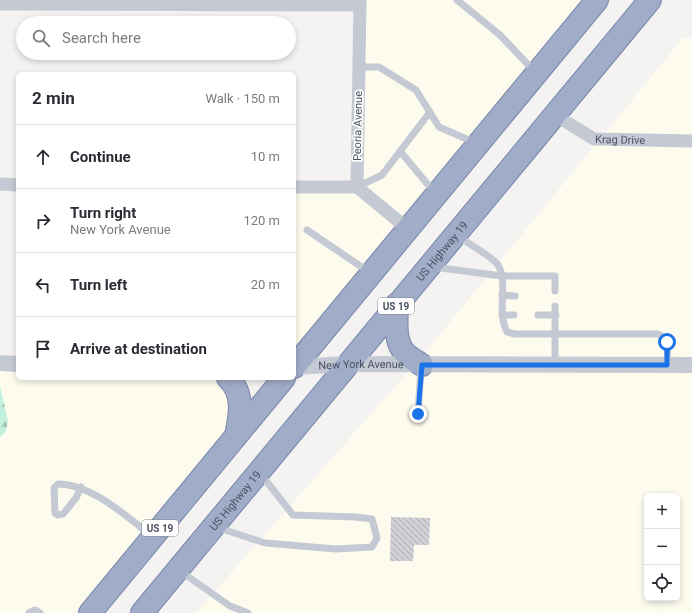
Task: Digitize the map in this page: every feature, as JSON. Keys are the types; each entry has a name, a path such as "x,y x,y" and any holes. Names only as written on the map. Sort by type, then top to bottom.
{"highway":[{"path":"296,365 597,0"},
{"name":"US Highway 19","path":"142,613 650,0"},
{"path":"397,304 397,333 399,343 404,353 422,365"},
{"path":"229,380 238,394 241,411 236,436"},
{"name":"US 19","path":"90,613 103,604 153,537 282,380"}],"street":[{"path":"0,4 360,2"},
{"name":"Peoria Avenue","path":"357,187 360,2"},
{"name":"Krag Drive","path":"555,116 594,139 692,141"},
{"path":"0,184 16,185"},
{"path":"296,187 357,187 408,229"},
{"path":"0,363 16,364"},
{"name":"New York Avenue","path":"296,367 347,364 692,365"}],"lane":[{"path":"457,0 500,35 536,74"},
{"path":"359,67 379,67 416,90 439,127 478,144"},
{"path":"357,187 382,174 430,112"},
{"path":"400,151 436,195"},
{"path":"307,230 371,273"},
{"path":"455,234 498,264 502,276 503,325 507,332 515,334 658,334 664,337 667,342 667,365"},
{"path":"428,267 502,276 555,276 555,291"},
{"path":"502,295 515,296"},
{"path":"555,306 555,365"},
{"path":"502,314 514,314"},
{"path":"538,315 556,315"},
{"path":"418,414 422,365"},
{"path":"214,526 265,543 336,550 372,547 377,538 372,520 355,516 293,515 259,472"},
{"path":"81,488 76,498 63,514 58,515 55,513 54,488 58,484 81,488 118,510 153,537"},
{"path":"178,570 230,606 248,613"},
{"path":"29,613 35,610 40,613"}],"shaded area":[{"path":"363,0 588,0 296,352 296,189 362,192"},
{"path":"683,38 692,38 692,357 422,356"},
{"path":"0,371 16,372 16,380 216,380 225,385 232,397 230,432 80,613 0,613 0,437 6,431 0,386"},
{"path":"408,372 692,373 692,613 196,613"}],"green space":[{"path":"0,386 8,421 6,431 0,437"}],"building":[{"path":"391,517 430,518 429,545 414,545 413,561 390,561"}],"route":[{"path":"418,414 422,365 667,365 667,342"}]}
